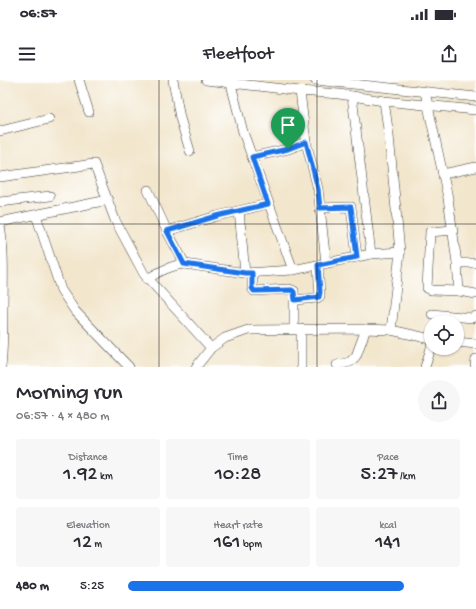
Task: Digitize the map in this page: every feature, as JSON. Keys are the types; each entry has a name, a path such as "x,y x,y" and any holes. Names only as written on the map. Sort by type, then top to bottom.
{"street":[{"path":"79,80 89,112"},
{"path":"173,80 180,118 190,151"},
{"path":"206,80 339,94 428,106 476,110"},
{"path":"315,80 363,82 425,92 476,97"},
{"path":"230,82 243,132 292,270"},
{"path":"295,300 317,298 320,296 322,264 318,189 306,142 300,91"},
{"path":"425,92 443,174 453,230 460,291"},
{"path":"352,96 371,254"},
{"path":"384,101 389,136 400,252 391,330"},
{"path":"0,131 49,119"},
{"path":"252,157 288,149 306,142"},
{"path":"0,177 94,164 115,220 147,279 211,348"},
{"path":"443,174 476,167"},
{"path":"148,190 184,264"},
{"path":"0,202 50,196"},
{"path":"0,222 108,200"},
{"path":"167,231 268,204"},
{"path":"320,208 351,207 357,257"},
{"path":"239,211 249,273 254,291 292,290 294,292 301,367"},
{"path":"36,215 61,290 75,311 129,367"},
{"path":"0,225 3,240 4,262 2,367"},
{"path":"453,230 430,232 427,288 431,290 460,291 476,294"},
{"path":"147,279 166,269 184,264 249,273 292,270 371,254 400,252"},
{"path":"457,263 476,263"},
{"path":"432,314 472,318 476,316"},
{"path":"336,365 350,362 356,356 366,329"},
{"path":"196,367 211,348 225,338 248,330 391,330 424,337"},
{"path":"464,343 476,344"},
{"path":"425,367 429,355"},
{"path":"475,367 476,360"}],"route":[{"path":"306,142 318,189 320,208 351,207 357,257 318,265 320,296 317,298 295,300 295,293 293,290 289,289 254,291 252,288 252,273 184,264 167,231 217,216 268,204 252,157 288,149 306,142"}]}
